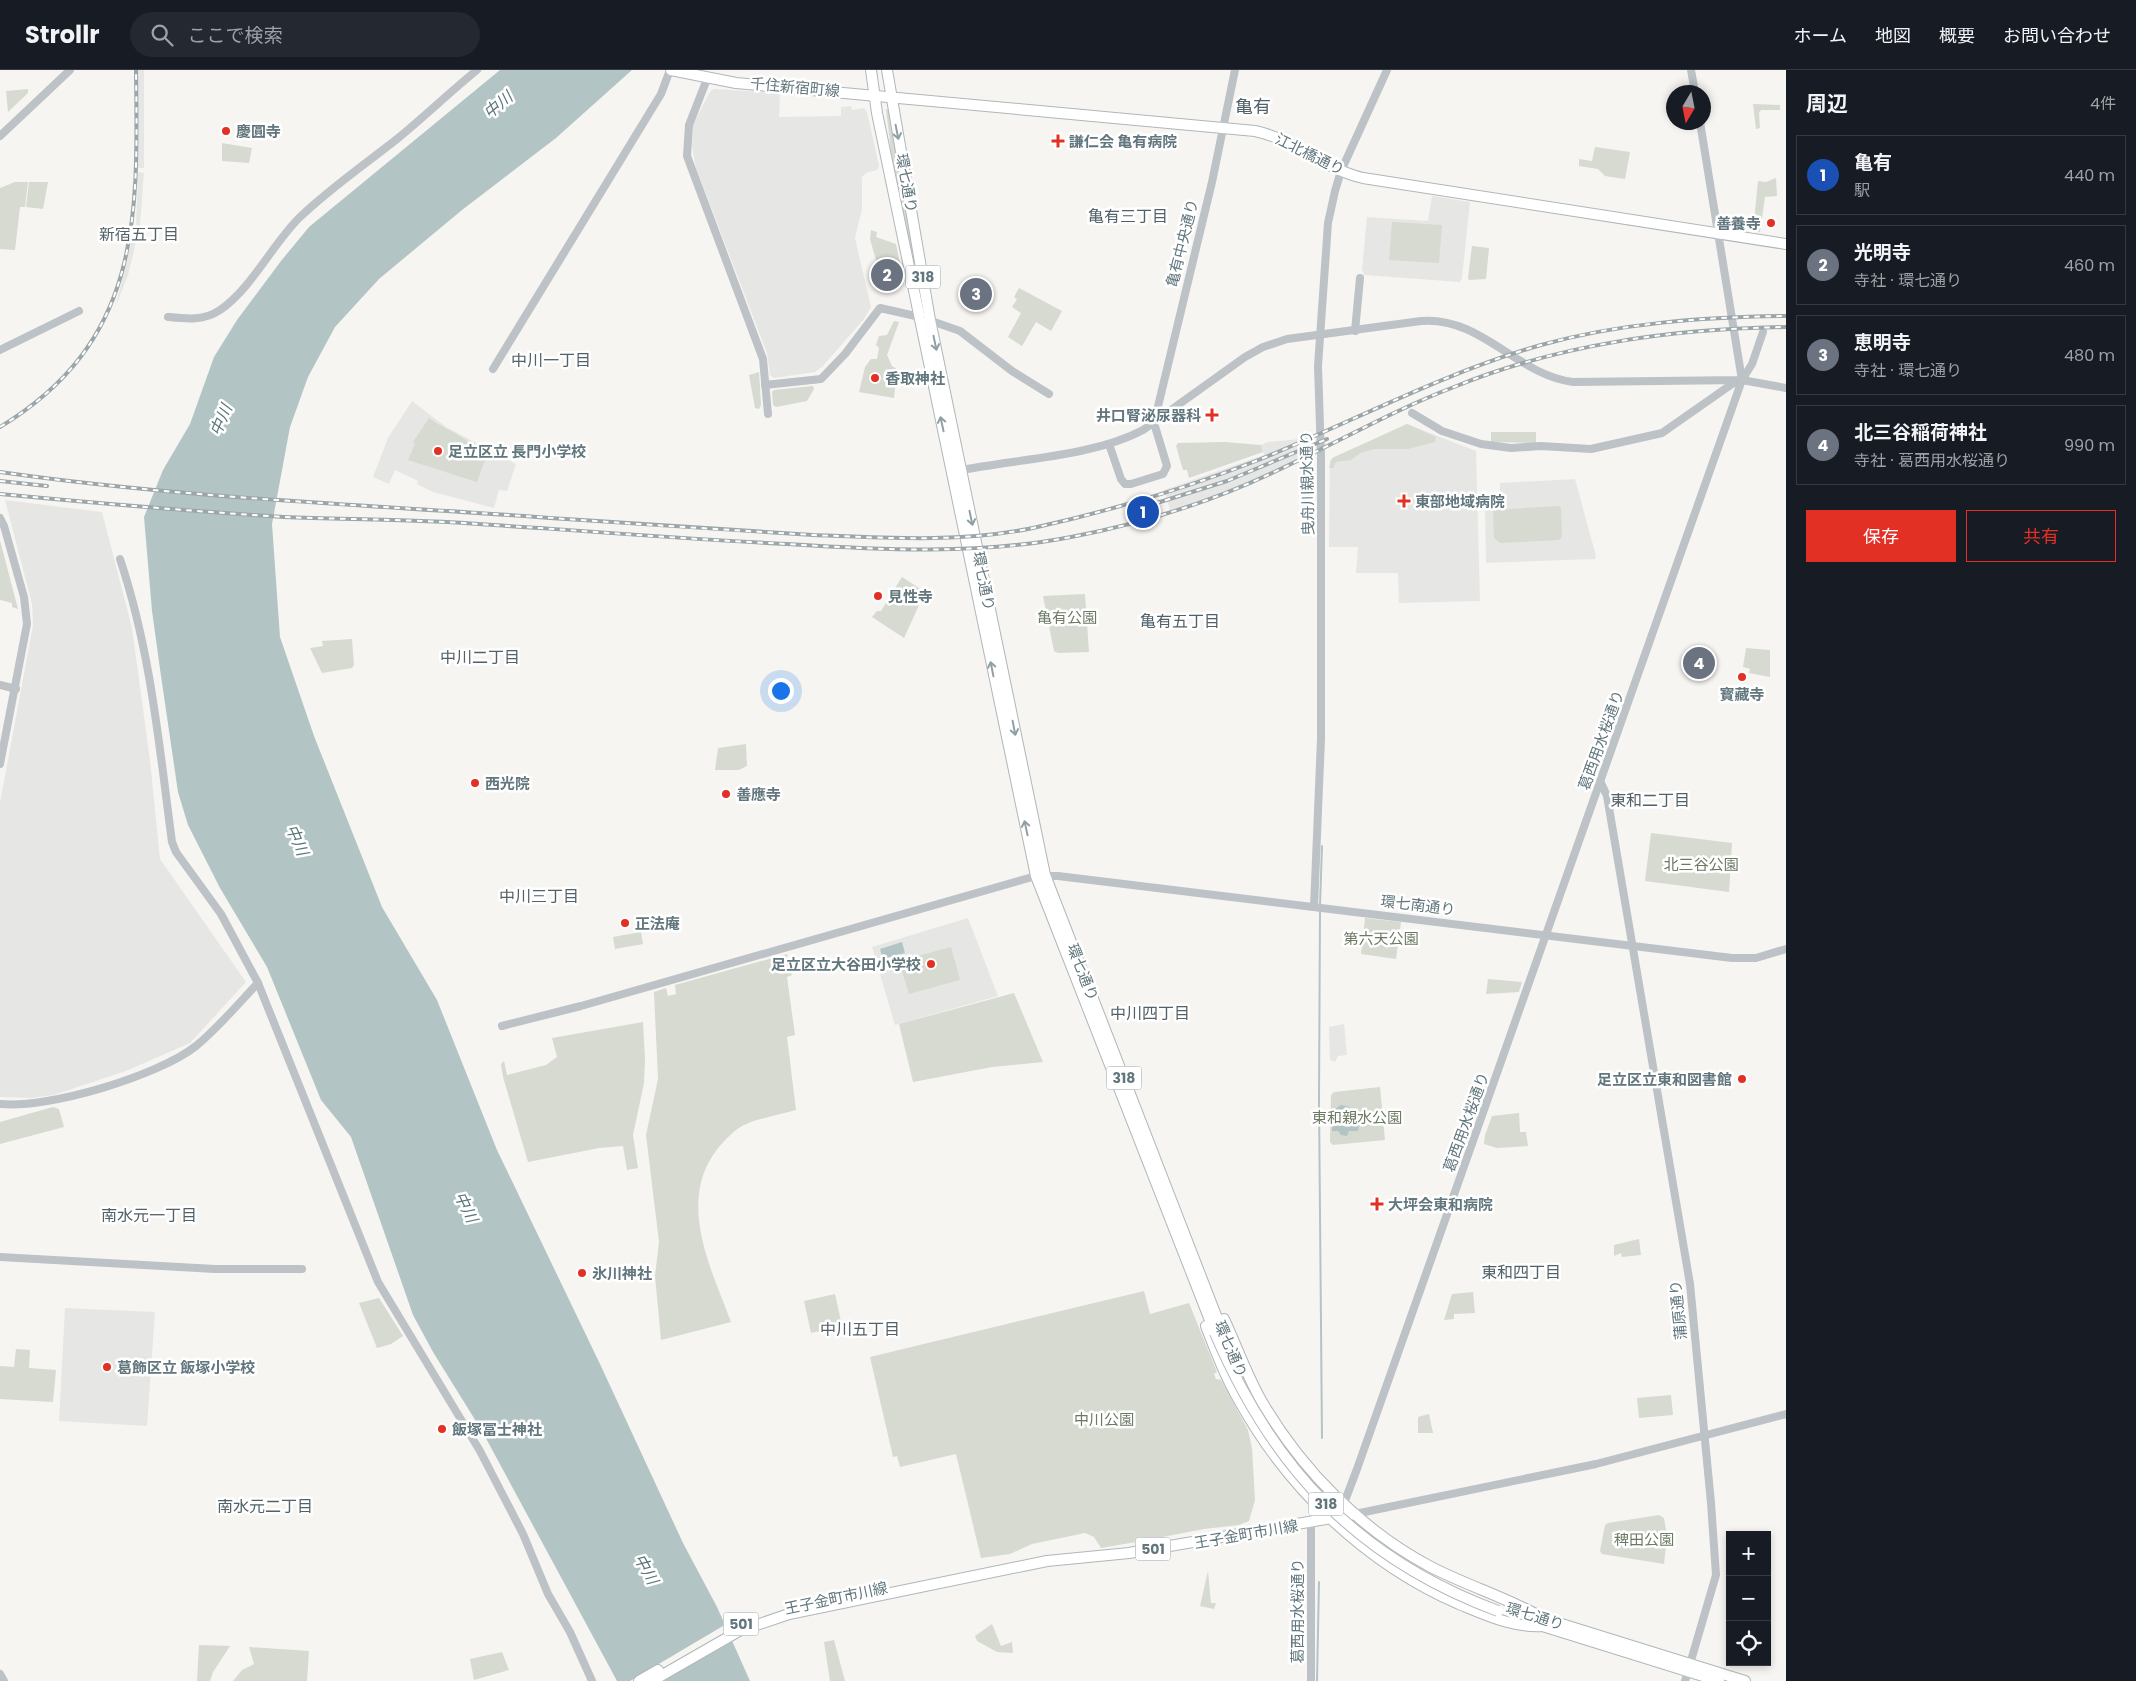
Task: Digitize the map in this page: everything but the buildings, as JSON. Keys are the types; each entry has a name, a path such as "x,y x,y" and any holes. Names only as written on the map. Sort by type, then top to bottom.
{"main road":[{"name":"千住新宿町線","path":"670,70 707,79 891,96"},
{"name":"環七通り","path":"871,70 957,471 1040,876 1219,1332 1231,1370 1254,1414 1274,1444 1315,1494 1360,1535 1407,1569 1456,1595 1544,1622 1719,1681"},
{"name":"環七通り","path":"887,70 925,319"},
{"name":"江北橋通り","path":"891,96 1255,130 1278,137 1341,171 1371,179 1786,244"},
{"name":"318","path":"1198,1281 1203,1318 1239,1402 1266,1444 1309,1497 1328,1516 1386,1562 1448,1599 1526,1627 1544,1622"},
{"name":"318","path":"1198,1281 1221,1312 1253,1384 1274,1421 1312,1470 1342,1502 1393,1543 1430,1566 1472,1586 1524,1607 1544,1622"},
{"path":"1309,1497 1312,1509 1312,1522"},
{"name":"王子金町市川線","path":"639,1681 734,1626 787,1608 1047,1561 1113,1555 1312,1522 1328,1516 1355,1514"},
{"name":"王子金町市川線","path":"652,1681 722,1640 764,1621 855,1596"},
{"name":"環七通り","path":"1688,1672 1745,1681"}],"street":[{"path":"0,136 70,70"},
{"path":"168,317 198,318 213,314 224,307 256,272 289,229 314,204 397,139 478,70"},
{"path":"493,369 661,94 670,70"},
{"name":"亀有中央通り","path":"1154,423 1224,126 1235,70"},
{"name":"曳舟川親水通り","path":"1314,907 1321,739 1322,483 1318,389 1328,222 1334,191 1341,171 1387,70"},
{"path":"1692,70 1694,85"},
{"path":"707,79 689,124 687,156 763,359 768,414"},
{"path":"1701,130 1742,380"},
{"path":"1355,331 1360,278"},
{"path":"765,384 821,379 845,354 880,308 925,319 963,333 1012,371 1049,394"},
{"path":"0,350 79,311"},
{"path":"957,471 1109,444 1133,436 1252,352 1288,339 1428,321 1461,326 1478,333 1555,380 1572,382 1742,380 1786,388"},
{"name":"葛西用水桜通り","path":"1342,1502 1346,1498 1357,1469 1742,380 1749,372 1763,332"},
{"path":"1412,413 1442,431 1482,444 1511,448 1541,446 1590,449 1662,433 1732,384 1742,380"},
{"path":"1109,444 1121,479 1128,484 1163,474 1167,466 1154,423"},
{"path":"0,518 15,561 26,610 26,640 0,764"},
{"path":"120,559 134,603 147,661 172,842 180,860 221,914 258,983 378,1282 480,1451 523,1534 548,1594 570,1632 592,1681"},
{"path":"0,685 16,689"},
{"name":"蒲原通り","path":"1601,782 1606,792 1690,1284 1716,1575 1688,1672"},
{"path":"502,1026 581,1006 1040,876"},
{"name":"環七南通り","path":"1040,876 1314,907 1739,959 1764,956 1786,949"},
{"path":"0,1104 32,1104 63,1098 152,1072 196,1046 258,983"},
{"path":"0,1257 215,1269 302,1269"},
{"path":"1355,1514 1596,1464 1786,1414"},
{"path":"1328,1516 1342,1502"},
{"name":"葛西用水桜通り","path":"1310,1681 1312,1522"},
{"path":"0,1674 4,1681"}],"shaded area":[{"path":"138,70 144,70 144,168 138,168"},
{"path":"714,89 780,93 779,117 841,116 841,107 851,106 852,110 864,108 867,112 879,166 877,170 866,173 862,177 862,209 855,238 871,307 864,319 822,367 815,372 774,378 770,375 767,353 696,168 692,147 693,124 710,92"},
{"path":"138,172 144,173 140,225 128,275 115,308 136,224"},
{"path":"1432,196 1470,202 1460,282 1364,275 1362,269 1367,217 1428,221"},
{"name":"足立区立 長門小学校","path":"412,401 446,427 516,464 507,491 499,490 494,508 433,492 417,484 418,481 395,470 389,484 373,477 388,438"},
{"name":"東部地域病院","path":"1407,424 1476,451 1480,601 1399,603 1398,573 1356,573 1358,547 1329,547 1330,460"},
{"path":"1312,434 1313,456 1212,500 1171,514 1164,490 1264,455 1261,445 1267,442 1301,439"},
{"path":"1575,479 1596,556 1595,559 1486,563 1485,506 1500,506 1500,483"},
{"path":"5,500 102,512 132,628 150,760 160,859 246,982 190,1043 126,1071 54,1095 31,1098 0,1097 0,803 33,625 32,604"},
{"name":"足立区立大谷田小学校","path":"968,918 998,996 895,1025 872,947"},
{"path":"1344,1024 1347,1055 1338,1056 1335,1062 1330,1060 1329,1027"},
{"name":"葛飾区立 飯塚小学校","path":"65,1308 155,1312 147,1426 59,1421"}],"green space":[{"path":"28,89 28,93 8,112 6,91"},
{"path":"1753,104 1780,105 1780,110 1761,110 1759,113 1760,128 1756,129"},
{"path":"886,109 890,110 922,299 920,299 893,168"},
{"path":"222,143 252,148 249,163 222,161"},
{"path":"1595,147 1630,152 1625,179 1605,176 1598,169 1579,166 1579,159 1592,161"},
{"path":"1776,178 1777,196 1765,197 1760,232 1753,231 1758,181 1766,182"},
{"path":"15,182 28,182 25,207 20,207 15,250 0,249 0,188"},
{"path":"29,182 48,182 43,209 26,207"},
{"path":"1392,222 1442,225 1439,263 1389,260"},
{"path":"871,230 877,232 876,237 896,244 900,264 878,267 870,239"},
{"path":"1472,246 1489,248 1486,279 1469,280 1468,278"},
{"path":"1019,288 1062,311 1051,331 1036,322 1022,346 1008,337 1021,313 1012,307 1017,299 1014,297"},
{"path":"894,321 899,322 887,355 892,366 897,369 894,398 859,392 865,367 871,359 877,359 879,348 876,345 879,336 887,335"},
{"path":"759,372 761,405 759,409 755,408 749,375"},
{"path":"813,386 814,389 807,401 776,407 773,405 772,392 774,390"},
{"path":"429,418 487,454 477,482 408,460 415,444 413,442"},
{"path":"1407,424 1436,437 1435,442 1408,449 1374,449 1360,453 1351,460 1336,462 1333,468 1329,468 1332,458"},
{"path":"1491,432 1536,432 1536,443 1491,442"},
{"path":"1225,442 1261,445 1263,452 1189,478 1187,470 1183,470 1176,446 1178,443"},
{"path":"1559,506 1561,508 1562,537 1559,540 1500,543 1494,538 1493,510"},
{"path":"0,541 18,609 12,607 12,603 0,600"},
{"path":"902,577 925,592 904,638 872,617 877,611 881,611"},
{"name":"亀有公園","path":"1085,594 1089,652 1058,653 1054,651 1043,596"},
{"path":"352,639 354,665 352,668 322,673 310,648 323,646 322,641"},
{"path":"1746,648 1770,650 1770,677 1749,673 1750,669 1743,667"},
{"path":"746,744 747,766 739,770 715,770 718,748"},
{"name":"北三谷公園","path":"1651,833 1732,843 1729,892 1645,881"},
{"name":"第六天公園","path":"1365,918 1401,922 1396,959 1361,954"},
{"path":"641,932 643,944 615,949 613,937"},
{"path":"951,947 960,980 909,994 899,961"},
{"path":"787,954 792,975 787,977 795,1035 787,1037 796,1110 763,1118 740,1127 718,1148 706,1168 700,1190 698,1212 701,1235 731,1322 661,1340 655,1276 659,1242 646,1135 658,1079 654,992 666,988 668,996 676,994 675,985"},
{"path":"1488,979 1522,982 1519,992 1486,994"},
{"path":"1014,993 1043,1062 992,1067 913,1082 899,1024"},
{"path":"643,1022 644,1083 633,1135 638,1168 627,1170 623,1146 599,1148 528,1162 503,1077 501,1064 504,1061 507,1075 546,1065 557,1057 552,1038"},
{"name":"東和親水公園","path":"1380,1087 1385,1140 1333,1145 1330,1142 1331,1095 1334,1092"},
{"path":"53,1107 59,1109 64,1127 0,1144 0,1122"},
{"path":"1519,1113 1520,1132 1526,1132 1528,1146 1497,1148 1484,1144 1485,1135 1492,1116"},
{"path":"1639,1239 1641,1255 1622,1257 1621,1253 1614,1256 1614,1245"},
{"name":"中川公園","path":"1144,1291 1150,1314 1189,1303 1217,1372 1214,1374 1216,1379 1221,1380 1248,1430 1252,1448 1255,1500 1249,1521 1239,1525 1204,1529 1147,1540 1145,1538 1138,1539 1136,1542 1101,1548 1094,1537 1085,1533 1032,1544 1010,1554 981,1558 956,1454 900,1467 897,1456 893,1457 870,1357"},
{"path":"1473,1292 1475,1313 1454,1314 1454,1319 1444,1320 1452,1294"},
{"path":"835,1294 842,1326 811,1333 804,1301"},
{"path":"379,1298 403,1336 391,1344 377,1348 359,1303"},
{"path":"16,1349 30,1350 29,1368 56,1370 53,1402 0,1399 0,1366 14,1367"},
{"path":"1671,1395 1673,1415 1639,1418 1637,1398"},
{"path":"1429,1414 1433,1433 1418,1433 1418,1417"},
{"name":"稗田公園","path":"1659,1515 1664,1518 1667,1536 1664,1564 1602,1554 1600,1551 1605,1525 1608,1523"},
{"path":"1208,1571 1211,1603 1216,1603 1214,1609 1200,1606"},
{"path":"992,1624 1001,1646 1012,1642 1013,1653 997,1652 977,1641 975,1636"},
{"path":"834,1640 845,1681 830,1681 824,1642"},
{"path":"199,1645 230,1646 213,1672 210,1681 197,1681"},
{"path":"249,1647 309,1651 307,1681 233,1681 242,1670 254,1664"},
{"path":"502,1652 509,1670 474,1680 470,1659"}],"water":[{"name":"中川","path":"500,70 632,70 556,138 462,210 379,279 335,327 308,377 290,427 272,524 280,637 314,736 382,907 437,1000 497,1150 600,1364 683,1543 717,1607 750,1681 617,1681 482,1431 433,1352 413,1315 351,1137 321,1100 267,967 220,888 188,825 178,792 152,611 144,517 163,470 190,424 214,357 237,320 309,227"},
{"path":"902,942 905,953 883,959 880,949"},
{"path":"1341,1105 1349,1107 1351,1113 1359,1122 1358,1131 1349,1131 1347,1136 1341,1135 1338,1131 1332,1131 1332,1111"}],"pier":[{"path":"728,1623 735,1640 662,1681 630,1681"}],"waterway":[{"path":"1320,905 1322,846"},
{"path":"1320,910 1319,1101 1322,1438"},
{"path":"1317,1681 1319,1582"}],"railway":[{"path":"0,427 47,393 81,356 106,315 122,272 131,225 136,176 136,70"},
{"path":"0,472 141,489 212,495 659,525 868,537 951,538 978,536 1006,533 1062,521 1148,498 1205,480 1261,459 1434,383 1505,356 1541,345 1571,337 1632,326 1693,320 1786,316"},
{"path":"0,494 284,517 451,522 823,546 894,549 1001,547 1097,532 1148,519 1198,503 1272,473 1431,396 1494,372 1535,360 1617,342 1659,336 1743,328 1786,327"},
{"path":"1144,507 1227,481 1327,439"},
{"path":"0,481 47,486"}],"place":[{"name":"慶圓寺","path":"226,131"},
{"name":"謙仁会 亀有病院","path":"1058,141"},
{"name":"善養寺","path":"1771,223"},
{"name":"光明寺","path":"887,275"},
{"name":"恵明寺","path":"976,294"},
{"name":"香取神社","path":"875,378"},
{"name":"井口腎泌尿器科","path":"1212,415"},
{"name":"足立区立 長門小学校","path":"438,451"},
{"name":"東部地域病院","path":"1404,501"},
{"name":"亀有","path":"1143,512"},
{"name":"見性寺","path":"878,596"},
{"name":"北三谷稲荷神社","path":"1699,663"},
{"name":"寳藏寺","path":"1742,677"},
{"name":"西光院","path":"475,783"},
{"name":"善應寺","path":"726,794"},
{"name":"正法庵","path":"625,923"},
{"name":"足立区立大谷田小学校","path":"931,964"},
{"name":"足立区立東和図書館","path":"1742,1079"},
{"name":"大坪会東和病院","path":"1377,1204"},
{"name":"氷川神社","path":"582,1273"},
{"name":"葛飾区立 飯塚小学校","path":"107,1367"},
{"name":"飯塚冨士神社","path":"442,1429"}],"district":[{"name":"亀有","path":"1253,106"},
{"name":"亀有三丁目","path":"1128,216"},
{"name":"新宿五丁目","path":"139,234"},
{"name":"中川一丁目","path":"551,360"},
{"name":"亀有五丁目","path":"1180,621"},
{"name":"中川二丁目","path":"480,657"},
{"name":"東和二丁目","path":"1650,800"},
{"name":"中川三丁目","path":"539,896"},
{"name":"中川四丁目","path":"1150,1013"},
{"name":"南水元一丁目","path":"149,1215"},
{"name":"東和四丁目","path":"1521,1272"},
{"name":"中川五丁目","path":"860,1329"},
{"name":"南水元二丁目","path":"265,1506"}]}
